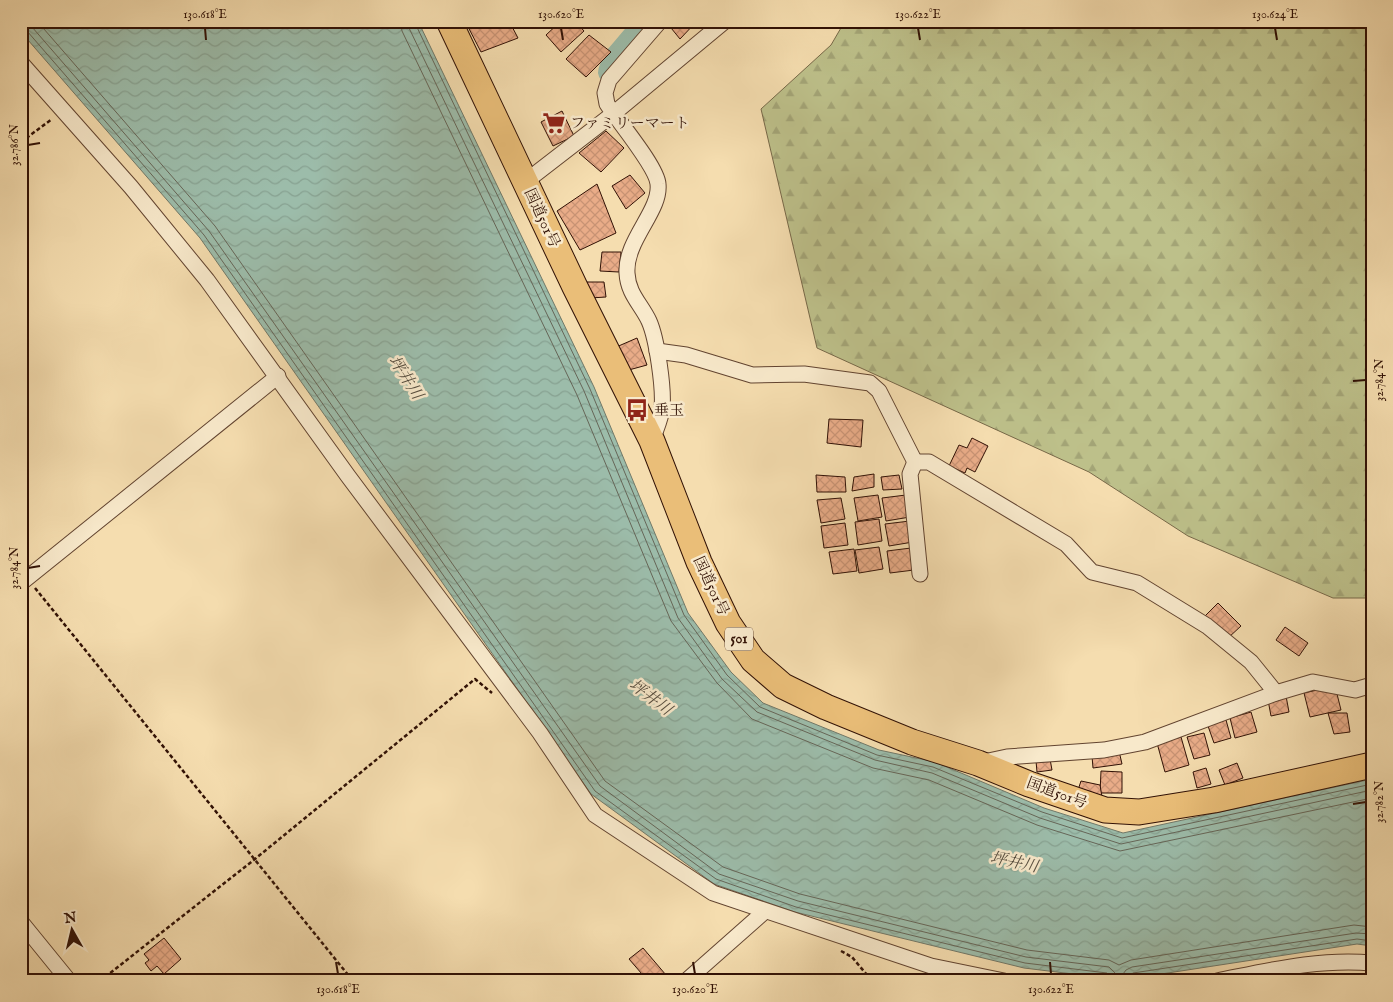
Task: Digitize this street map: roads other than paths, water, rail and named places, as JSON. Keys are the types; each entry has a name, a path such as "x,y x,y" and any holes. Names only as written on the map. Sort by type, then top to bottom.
{"highway":[{"name":"国道501号","path":"449,21 652,441 699,562 728,623 753,660 783,686 826,707 912,742 978,763 1028,784 1105,810 1139,812 1214,800 1372,765"}],"street":[{"path":"652,441 662,408 657,351 649,322 631,293 627,262 634,242 656,198 658,184 652,168 607,104 605,94 610,80 660,21"},
{"path":"526,182 613,114 725,21"},
{"path":"21,63 131,187 207,280 278,376 348,476 540,733 596,815 713,893 764,912 931,966 1004,981"},
{"path":"657,351 686,355 752,375 804,374 870,383 878,391 915,462"},
{"path":"24,580 278,376"},
{"path":"915,462 910,474 920,574"},
{"path":"915,462 929,462 1066,544 1092,572 1137,583 1207,626 1251,662 1276,693"},
{"path":"978,763 1007,757 1104,750 1145,742 1276,693 1312,682 1355,690 1372,685"},
{"path":"686,981 764,912"},
{"path":"21,922 70,981"},
{"path":"1217,981 1296,965 1349,961 1372,963"}],"water":[{"name":"坪井川","path":"21,21 418,21 594,387 688,613 731,672 763,703 879,750 935,762 1044,808 1123,833 1372,779 1372,946 1357,944 1122,980 1024,968 795,912 714,884 591,794 200,238 21,32"}],"waterway":[{"path":"609,72 613,60 646,21"}],"place":[{"name":"ファミリーマート","path":"554,123"},
{"name":"垂玉","path":"637,410"}]}
